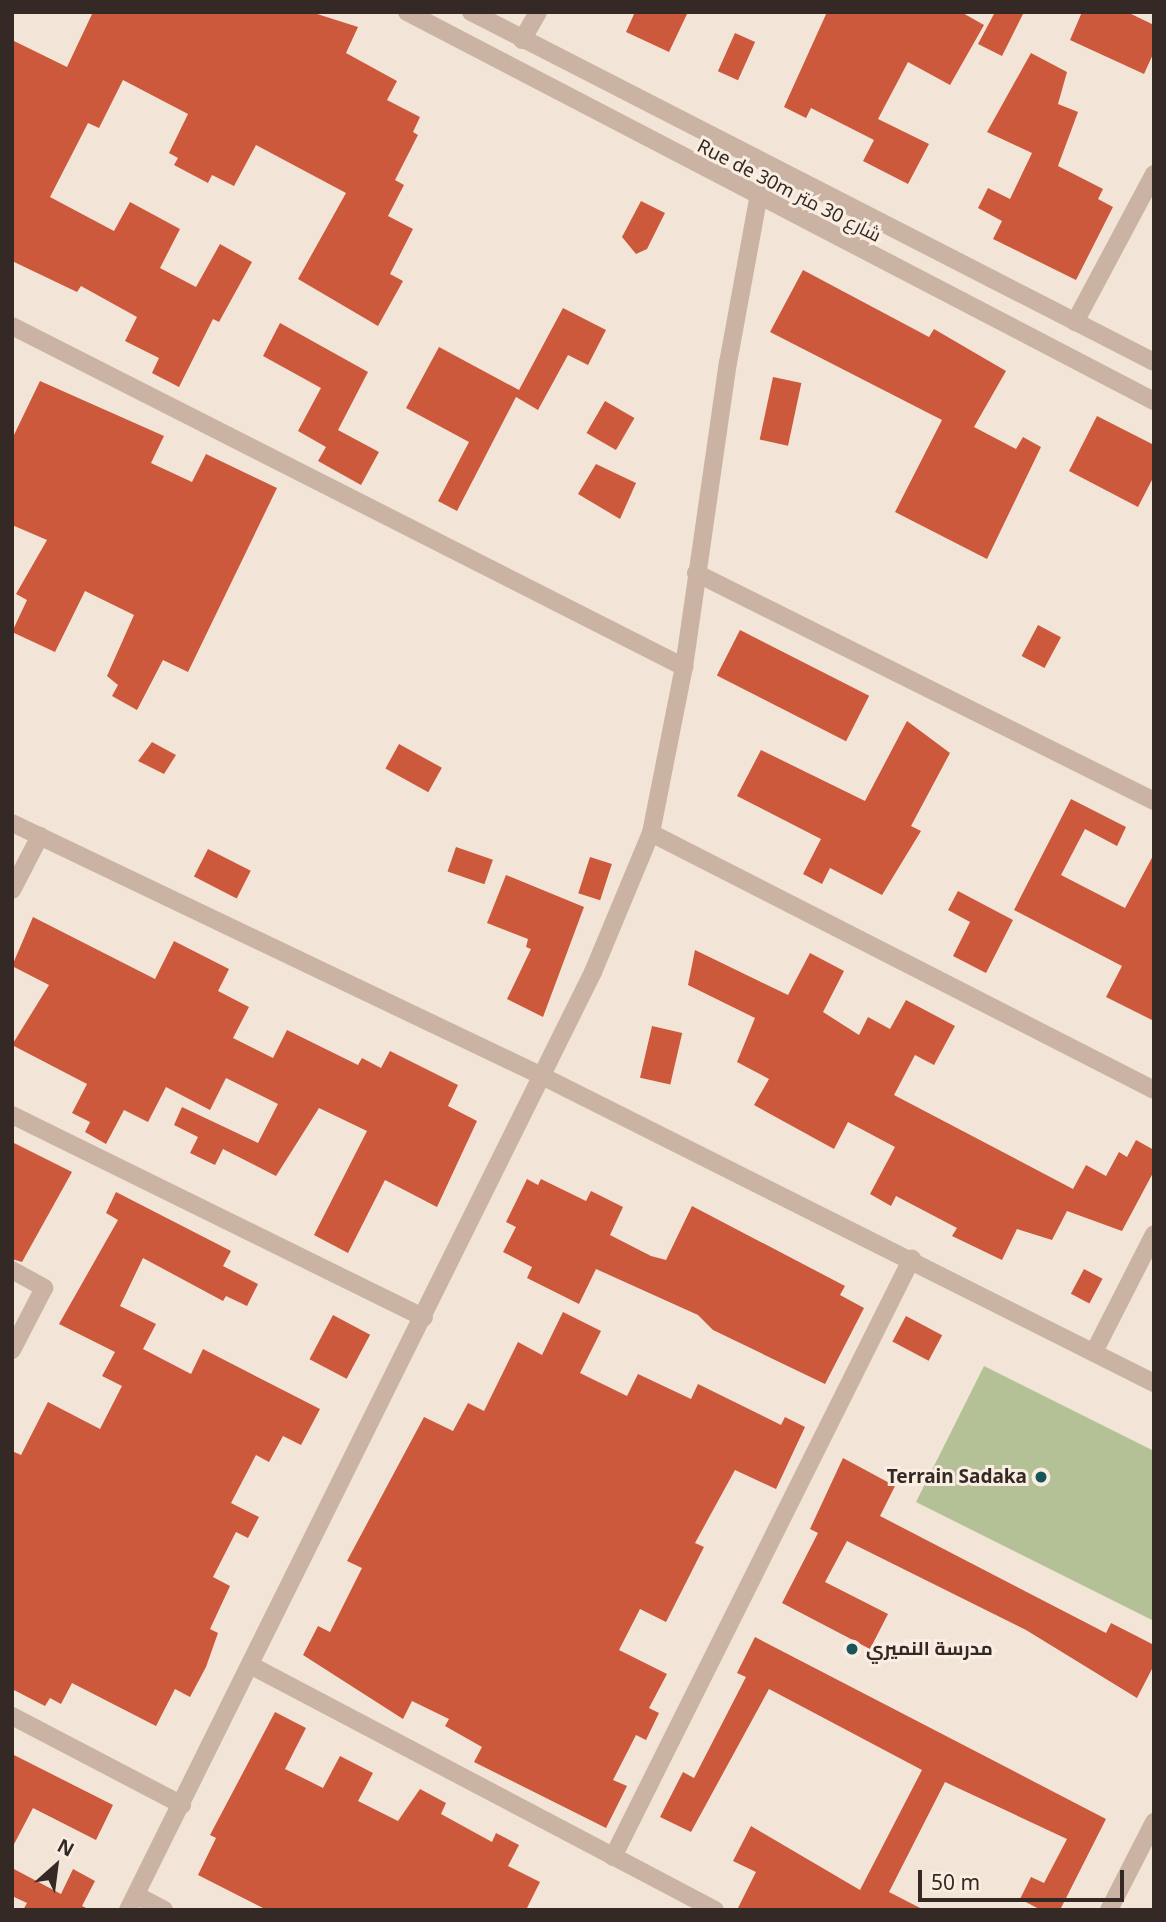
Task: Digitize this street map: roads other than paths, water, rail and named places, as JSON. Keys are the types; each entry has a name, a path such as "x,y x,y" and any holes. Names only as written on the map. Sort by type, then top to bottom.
{"street":[{"name":"Rue de 30m شارع 30 متر","path":"407,12 758,200 1154,401"},
{"name":"Rue de 30m شارع 30 متر","path":"471,12 1154,362"},
{"path":"522,40 538,12"},
{"path":"164,1910 132,1903 254,1667 542,1076 650,833 684,667 696,573 758,200 771,167"},
{"path":"1075,321 1154,174"},
{"path":"12,326 684,667"},
{"path":"696,573 1154,801"},
{"path":"12,823 542,1076 912,1258 1154,1383"},
{"path":"650,833 1154,1090"},
{"path":"12,890 40,836"},
{"path":"12,1115 424,1318"},
{"path":"1094,1352 1154,1234"},
{"path":"613,1857 912,1258"},
{"path":"12,1270 44,1288 12,1350"},
{"path":"254,1667 715,1910"},
{"path":"12,1716 182,1805"},
{"path":"1109,1910 1154,1822"}],"place":[{"name":"Terrain Sadaka","path":"1041,1477"},
{"name":"مدرسة النميري","path":"852,1649"}]}
